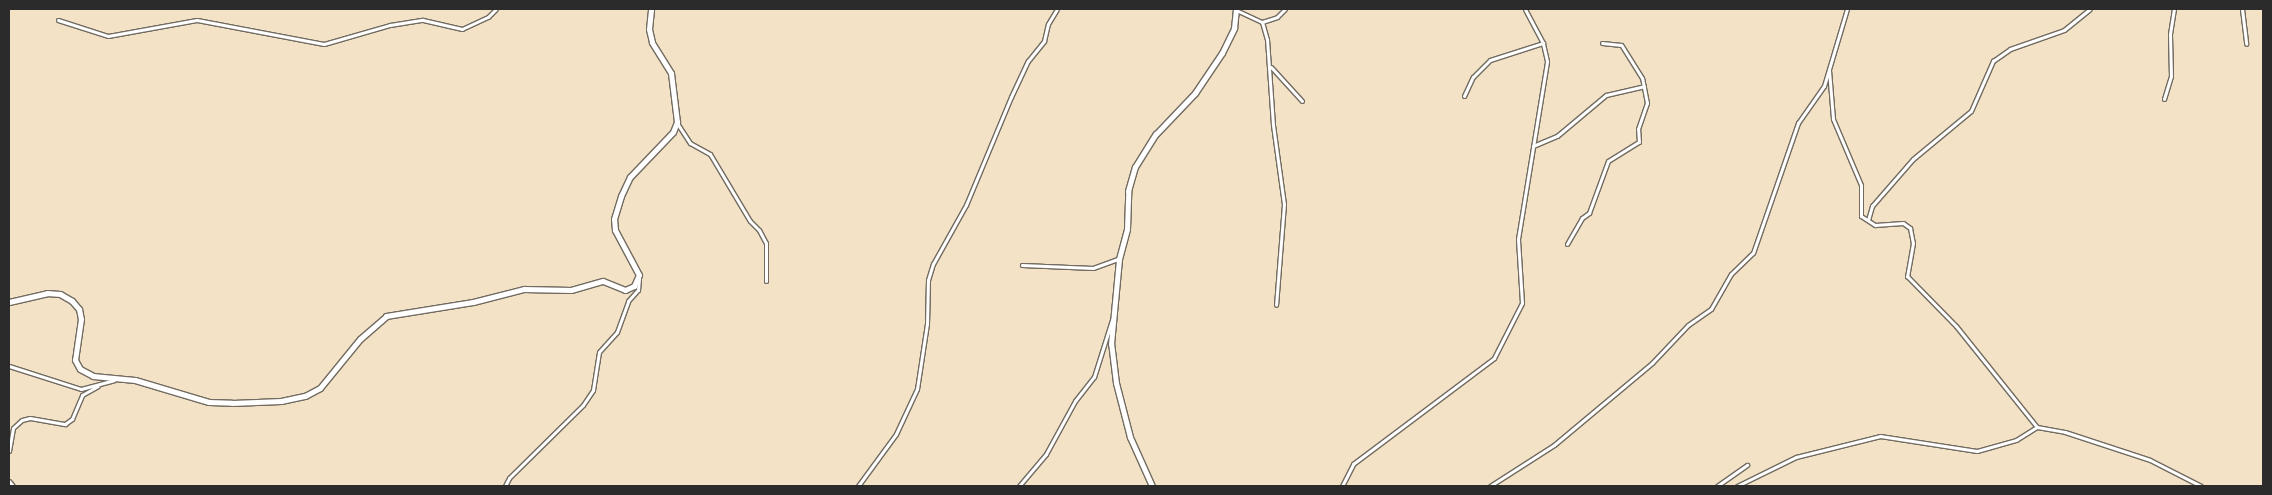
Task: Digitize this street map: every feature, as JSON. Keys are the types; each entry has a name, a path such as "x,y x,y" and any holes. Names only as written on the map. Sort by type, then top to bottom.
{"street":[{"path":"58,20 108,36 197,20 324,44 390,25 423,20 462,29 474,25 496,9"},
{"path":"651,9 649,29 652,42 671,73 677,122 690,143 710,154 750,221 759,230 766,243 766,281"},
{"path":"858,486 896,434 917,389 926,324 928,280 933,264 966,204 1028,61 1044,41 1048,24 1057,9"},
{"path":"1152,486 1130,437 1116,383 1112,319 1119,258 1127,228 1128,191 1135,167 1156,134 1195,93 1222,53 1234,28 1236,9 1262,22 1277,17 1285,9"},
{"path":"1342,486 1354,464 1494,358 1522,303 1518,239 1533,146 1533,130 1547,61 1543,43 1525,9"},
{"path":"1490,486 1554,445 1652,363 1688,325 1711,309 1731,274 1753,253 1798,123 1824,86 1847,9"},
{"path":"1868,220 1872,206 1913,159 1971,111 1993,61 2010,49 2064,30 2090,9"},
{"path":"2164,99 2171,76 2170,34 2174,9"},
{"path":"2242,9 2246,44"},
{"path":"1262,22 1270,66 1273,125 1284,204 1276,305"},
{"path":"1464,96 1473,77 1490,60 1543,43"},
{"path":"1567,244 1582,218 1589,213 1608,162 1639,142 1638,129 1647,103 1644,86 1621,45 1602,43"},
{"path":"1270,66 1302,101"},
{"path":"1829,70 1833,119 1861,185 1861,216 1875,226 1903,223 1910,228 1913,243 1907,276 1956,326 2037,427 2065,432 2150,460 2201,486"},
{"path":"1533,146 1557,136 1606,95 1644,86"},
{"path":"505,486 509,478 583,405 593,390 599,352 616,332 628,301 638,290 639,275 615,230 614,219 630,177 673,132 677,122"},
{"path":"1022,265 1093,268 1119,258"},
{"path":"9,302 47,293 60,294 72,301 79,309 81,319 74,360 80,369 92,376 114,380 135,380 209,402 232,403 297,398 320,388 360,339 386,316 473,302 518,290 571,290 603,281 626,290 634,286 639,275"},
{"path":"1019,486 1046,454 1075,401 1094,377 1112,319"},
{"path":"9,366 65,386 81,389 98,386 114,380"},
{"path":"9,451 13,428 22,420 30,418 64,424 72,419 82,396 98,386"},
{"path":"1736,486 1796,457 1880,436 1977,451 2016,440 2037,427"},
{"path":"1717,486 1747,464"},
{"path":"9,481 13,486"}]}
